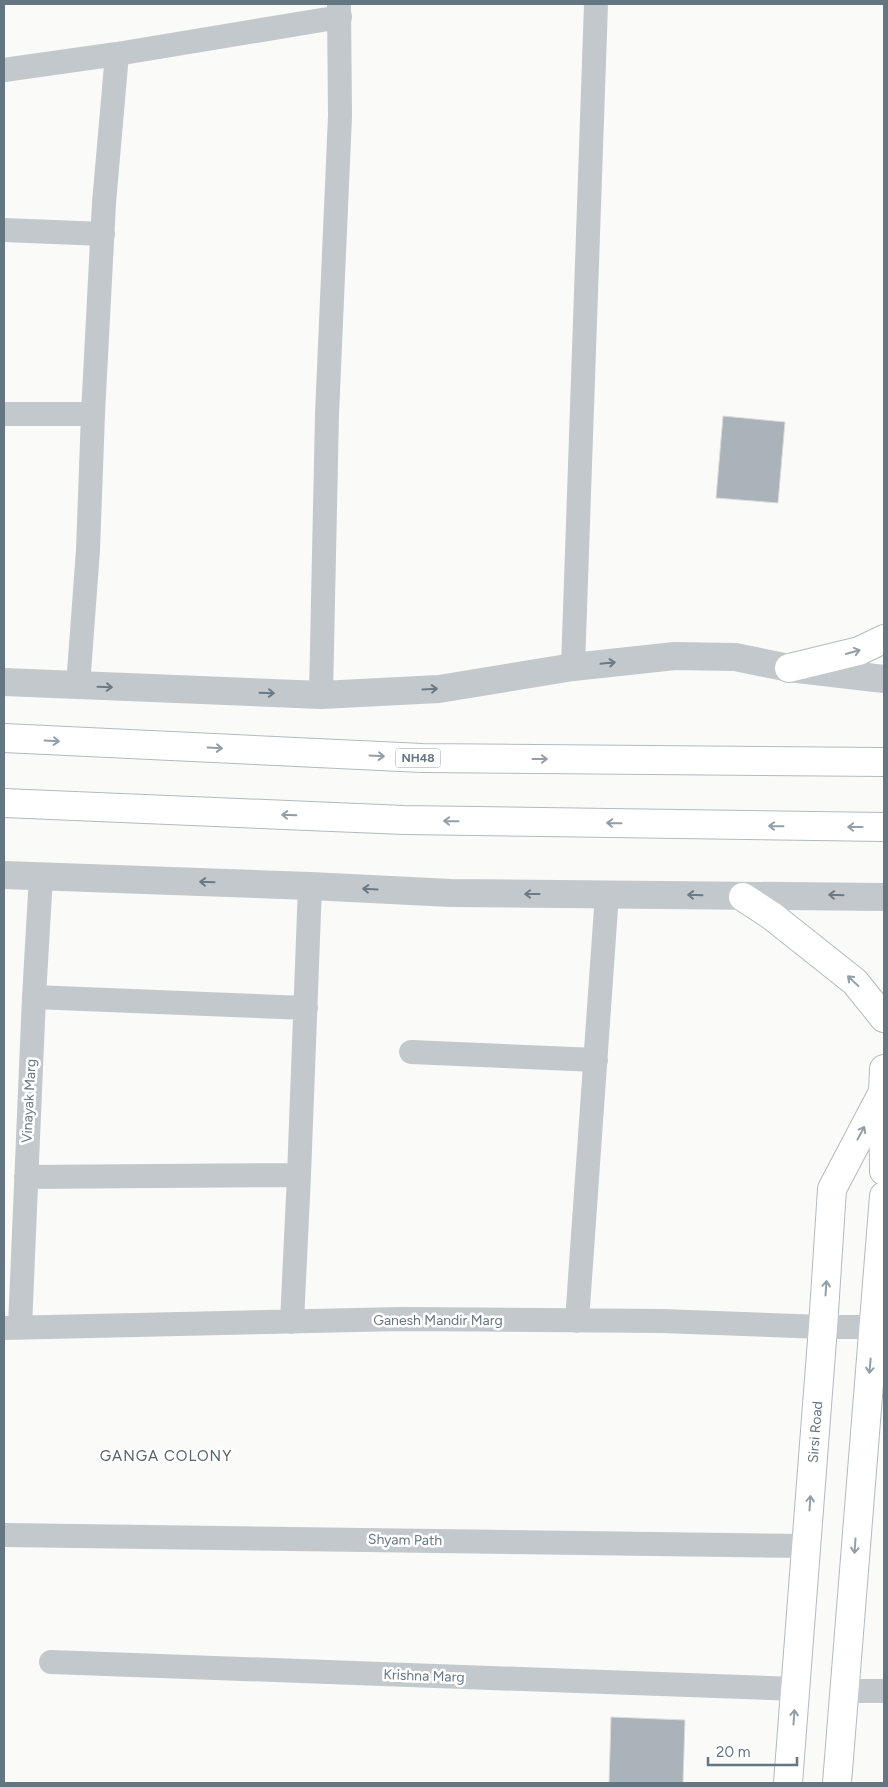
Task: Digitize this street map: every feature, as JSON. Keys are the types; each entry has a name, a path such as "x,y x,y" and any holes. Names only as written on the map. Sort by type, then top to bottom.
{"main road":[{"path":"789,668 859,651 884,639"},
{"name":"NH48","path":"4,738 422,758 884,762"},
{"path":"4,803 404,820 884,827"},
{"path":"743,896 772,916 855,982 884,1018"},
{"name":"Sirsi Road","path":"883,1081 884,1171"},
{"name":"Sirsi Road","path":"788,1783 824,1327 832,1189 883,1081"},
{"path":"837,1783 884,1196"}],"street":[{"path":"573,667 596,4"},
{"path":"4,70 117,54 340,10 340,116 327,414 321,695"},
{"path":"78,686 88,550 103,234 117,54"},
{"path":"4,230 103,234"},
{"path":"4,414 93,414"},
{"path":"4,682 321,695 439,689 573,667 675,656 735,657 789,668 884,679"},
{"path":"4,875 451,893 884,896"},
{"name":"Vinayak Marg","path":"12,1328 26,1177 41,876"},
{"path":"292,1322 310,886"},
{"path":"577,1321 608,894"},
{"path":"34,997 306,1008"},
{"path":"411,1052 596,1060"},
{"path":"26,1177 299,1176"},
{"name":"Ganesh Mandir Marg","path":"12,1328 402,1319 662,1321 873,1327"},
{"name":"Shyam Path","path":"4,1535 806,1546"},
{"name":"Krishna Marg","path":"52,1662 796,1689"},
{"path":"845,1691 884,1692"}],"building":[{"path":"723,416 785,422 778,503 716,498"},
{"path":"611,1717 685,1720 683,1783 609,1783"}],"district":[{"name":"GANGA COLONY","path":"166,1456"}]}
